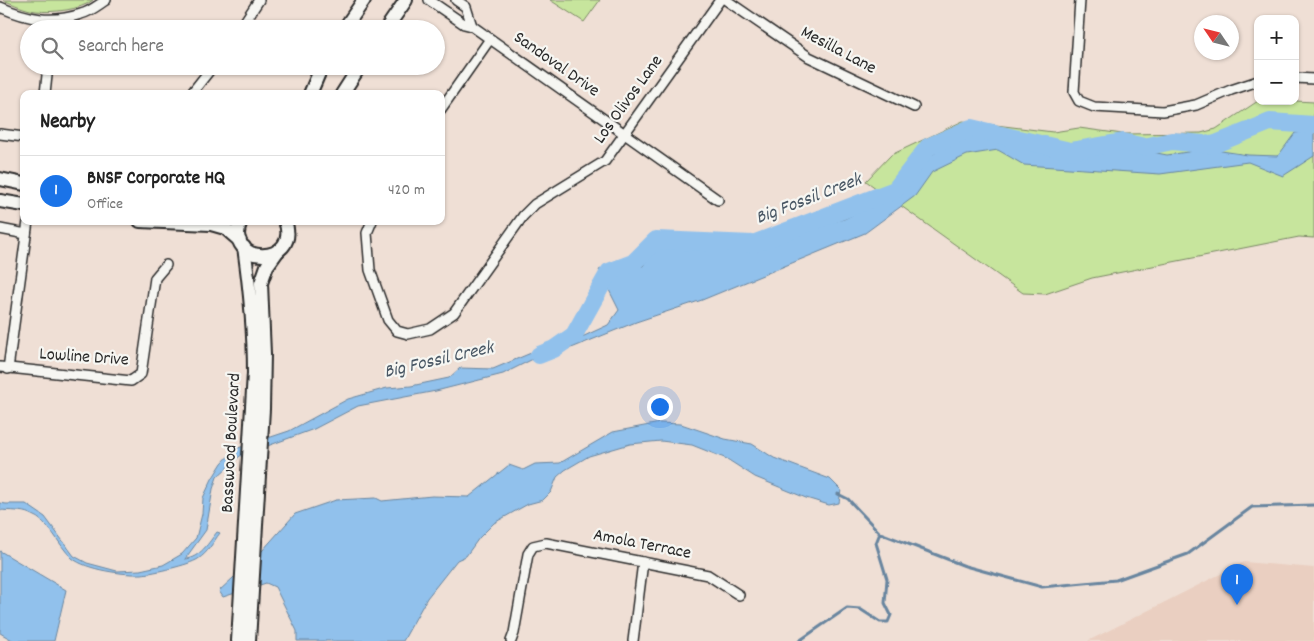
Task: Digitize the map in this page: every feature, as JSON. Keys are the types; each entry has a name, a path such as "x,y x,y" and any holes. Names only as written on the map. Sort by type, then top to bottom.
{"main road":[{"path":"350,20 364,0"},
{"path":"392,20 406,0"},
{"path":"312,90 318,75"},
{"path":"345,90 354,75"},
{"path":"0,179 20,183"},
{"path":"0,200 20,204"},
{"path":"215,225 230,232 257,256 267,256 277,252"},
{"name":"Basswood Boulevard","path":"240,225 238,230 248,274 258,411"},
{"name":"Basswood Boulevard","path":"249,641 246,622 258,411 264,354 261,283 267,266 286,241 286,228"},
{"name":"Basswood Boulevard","path":"238,641 246,622"}],"street":[{"path":"65,20 83,14 106,0"},
{"path":"246,20 259,0"},
{"name":"Sandoval Drive","path":"429,0 464,24 472,26 490,38 718,200"},
{"name":"Los Olivos Lane","path":"370,225 367,233 370,270 388,320 397,331 408,334 430,329 454,313 523,216 536,204 605,161 720,0"},
{"name":"Mesilla Lane","path":"726,0 809,57 914,107"},
{"path":"1080,0 1074,92 1079,101 1094,107 1163,111 1196,105 1254,82"},
{"path":"450,15 457,1 466,7 472,26"},
{"path":"0,7 34,20"},
{"path":"445,103 490,38"},
{"path":"45,90 47,75"},
{"path":"194,90 206,75"},
{"path":"1299,78 1314,79"},
{"path":"0,134 20,137"},
{"path":"4,368 27,225"},
{"path":"0,229 26,234"},
{"name":"Lowline Drive","path":"4,368 131,381 136,379 141,374 155,278 166,266"},
{"name":"Amola Terrace","path":"511,641 528,554 533,546 546,543 708,575 738,595"},
{"path":"633,641 643,562"}],"shaded area":[{"path":"1244,562 1314,568 1314,641 1088,641"}],"green space":[{"path":"3,0 93,0 74,8 50,12 20,7"},
{"path":"550,0 600,0 584,22"},
{"path":"1299,101 1314,102 1314,238 1299,237 1092,278 1045,294 1023,293 866,181 891,155 963,121 1053,132 1079,128 1123,134 1201,133 1216,129 1254,104 1299,105"}],"water":[{"path":"1314,131 1314,156 1283,176 1248,162 1160,174 1024,165 998,150 967,155 932,172 915,196 865,233 702,300 636,322 574,347 533,359 503,374 436,391 358,406 314,429 240,456 217,477 206,530 185,559 200,553 217,532 220,533 202,557 179,566 135,574 116,573 86,566 72,558 49,528 37,518 23,512 0,510 0,503 26,504 45,517 74,556 87,563 117,571 140,570 163,565 182,554 196,538 202,514 203,498 222,463 235,449 289,431 348,399 387,388 411,386 449,378 460,368 493,369 531,353 552,348 582,337 608,325 619,310 599,270 610,265 622,268 643,266 655,246 669,248 690,244 764,240 844,219 903,191 925,159 970,132 987,133 1067,154 1103,153 1131,148 1167,155 1208,149 1248,155 1278,156 1295,133"},
{"path":"660,423 681,424 725,439 752,444 774,458 830,479 841,490 839,503 829,505 806,498 755,477 727,459 692,445 661,441 630,444 589,456 557,477 551,492 543,500 528,504 494,523 479,538 466,556 457,560 427,598 403,641 297,641 297,631 275,587 266,583 223,597 219,591 262,551 295,514 336,500 376,498 382,501 432,496 469,497 509,465 523,470 535,464 560,463 613,432"},
{"path":"0,551 66,590 54,641 14,641 0,633"}],"waterway":[{"name":"Big Fossil Creek","path":"539,355 554,349 574,335 609,272 633,263 656,240 753,244 895,190 928,147 971,128 1070,151 1123,142 1144,147 1172,141 1213,145 1270,122 1314,125"},
{"path":"838,494 848,499 880,533 965,566 1042,587 1116,580 1188,554 1252,507 1314,505"},
{"path":"799,641 847,608 860,609 880,622 888,622 891,615 885,603 887,579 876,543 880,533"}],"place":[{"name":"BNSF Corporate HQ","path":"1237,605"}]}
